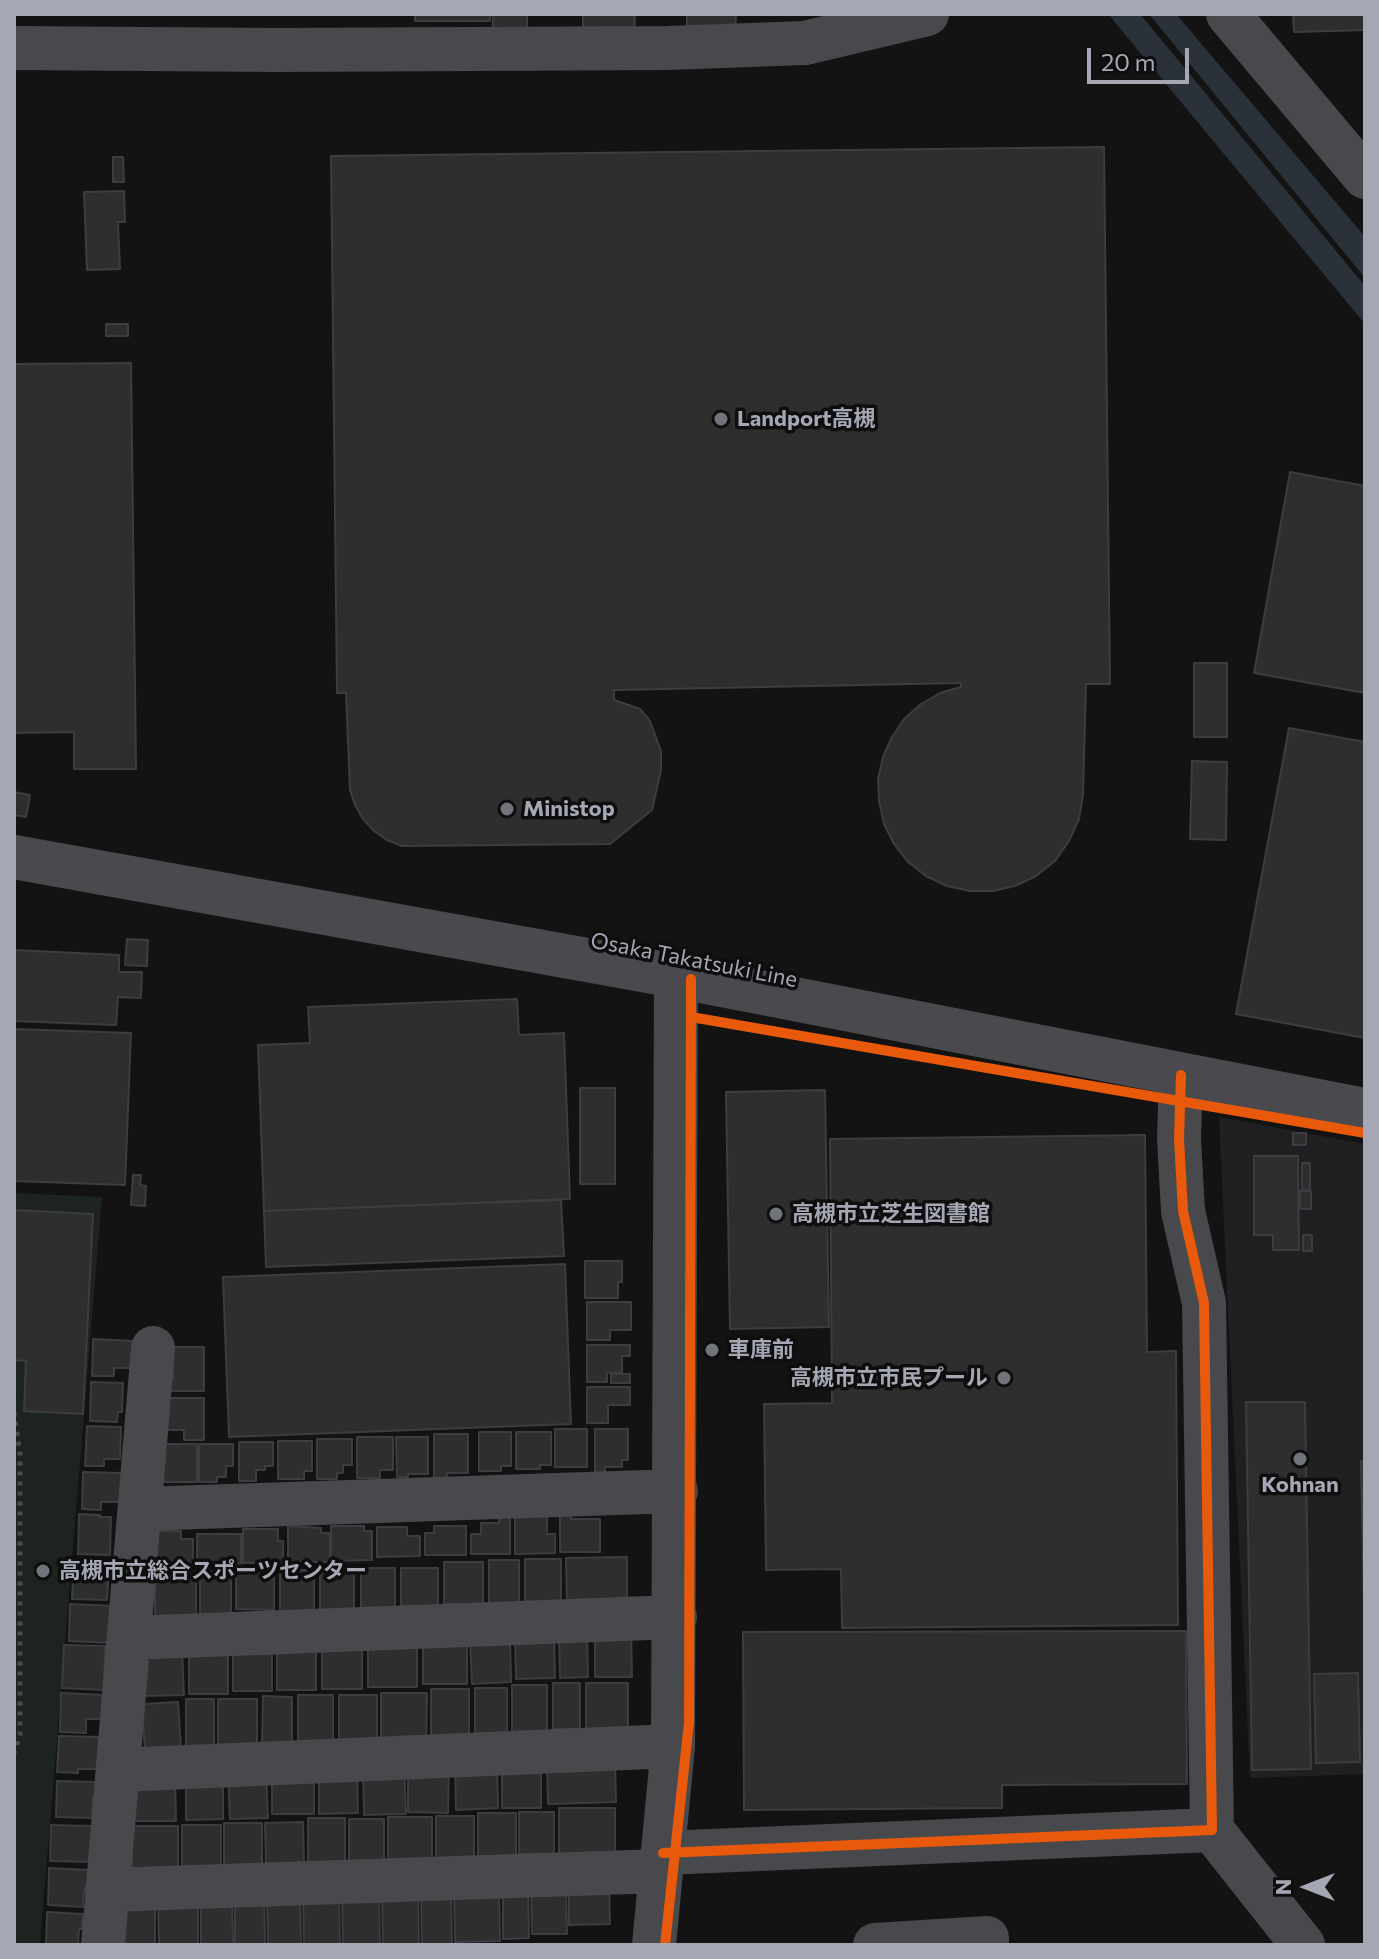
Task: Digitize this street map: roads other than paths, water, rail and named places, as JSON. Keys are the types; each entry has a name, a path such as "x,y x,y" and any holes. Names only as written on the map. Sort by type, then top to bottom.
{"main road":[{"name":"Osaka Takatsuki Line","path":"14,857 676,976 1365,1110"}],"street":[{"path":"14,48 698,47 805,43 927,14"},
{"path":"1228,14 1365,177"},
{"path":"654,1945 673,1746 676,976"},
{"path":"1181,1075 1179,1139 1183,1211 1204,1303 1212,1830 1303,1945"},
{"path":"103,1945 153,1348"},
{"path":"140,1509 676,1491"},
{"path":"129,1638 675,1617"},
{"path":"118,1770 673,1746"},
{"path":"107,1890 1212,1830"},
{"path":"875,1945 987,1938 987,1945"}],"place":[{"name":"Landport高槻","path":"721,419"},
{"name":"Ministop","path":"507,809"},
{"name":"高槻市立芝生図書館","path":"776,1214"},
{"name":"車庫前","path":"712,1350"},
{"name":"高槻市立市民プール","path":"1004,1378"},
{"name":"Kohnan","path":"1300,1459"},
{"name":"高槻市立総合スポーツセンター","path":"43,1571"}]}
